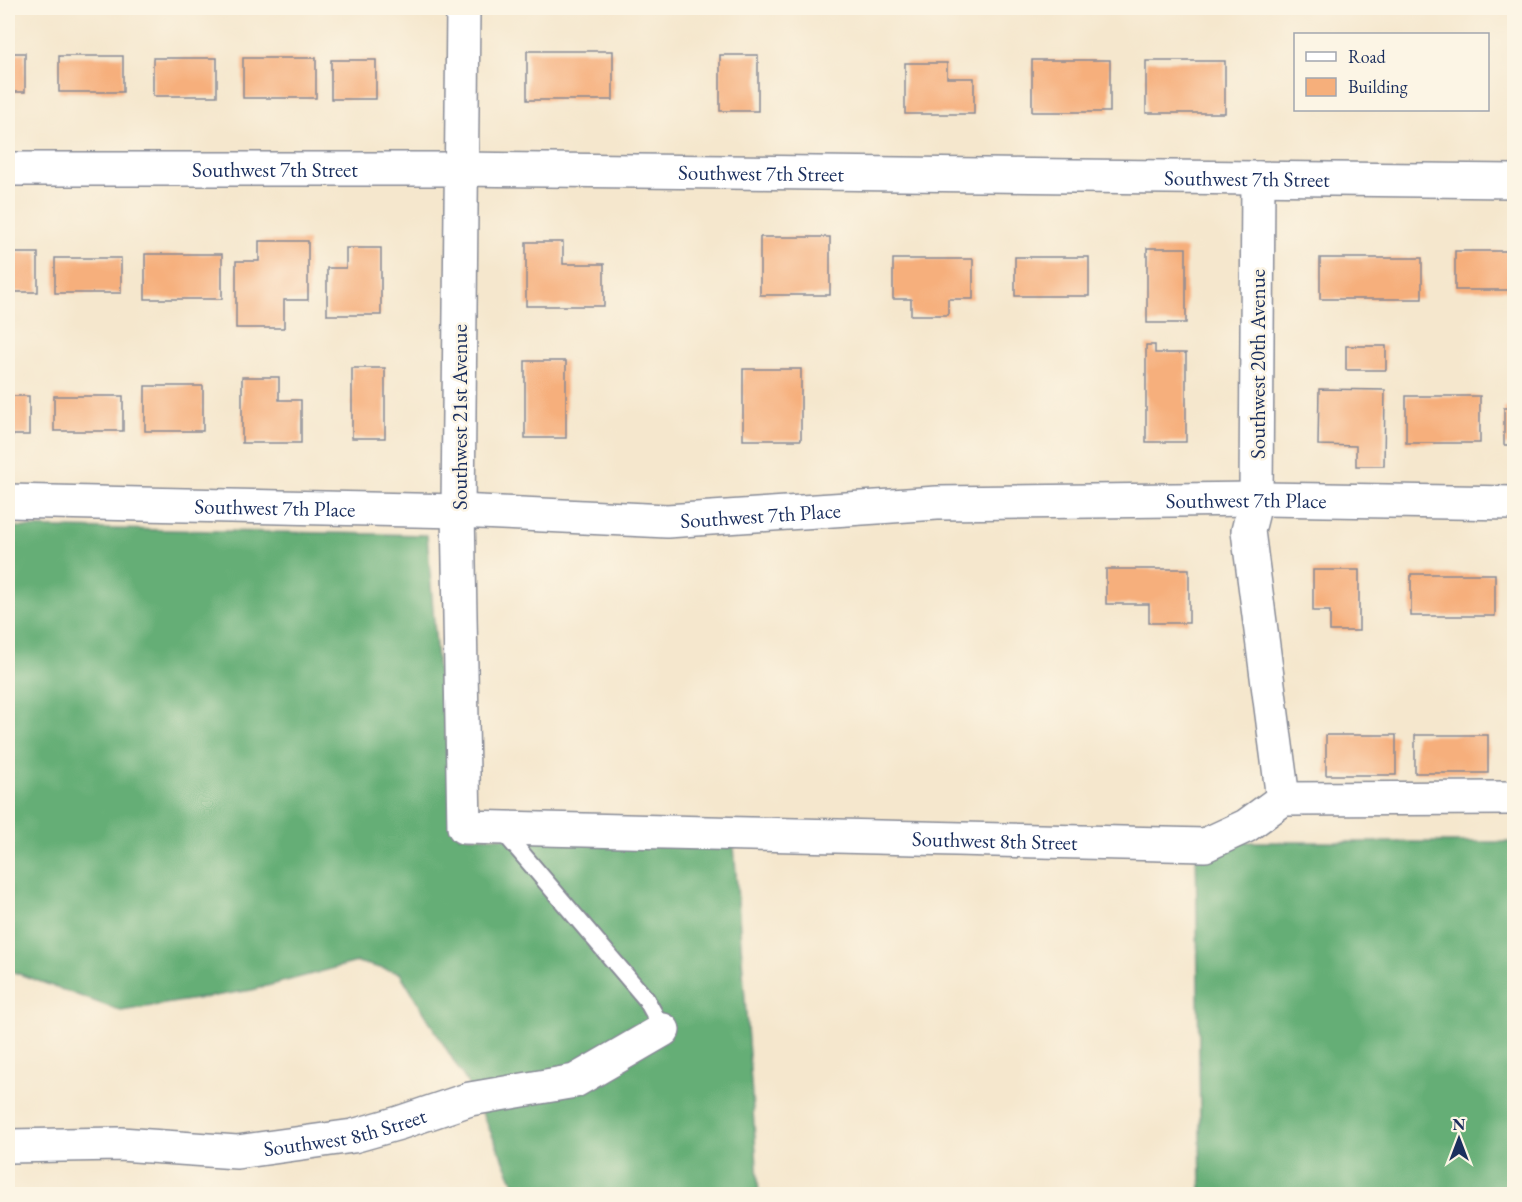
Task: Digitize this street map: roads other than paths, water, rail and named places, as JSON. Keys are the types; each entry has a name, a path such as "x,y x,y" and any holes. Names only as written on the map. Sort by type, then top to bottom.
{"street":[{"name":"Southwest 21st Avenue","path":"463,8 458,511 464,827"},
{"name":"Southwest 7th Street","path":"8,169 461,169 1515,181"},
{"name":"Southwest 20th Avenue","path":"1258,178 1256,499 1248,531 1282,799"},
{"name":"Southwest 7th Place","path":"8,501 458,511 667,521 937,502 1256,499 1515,503"},
{"path":"1282,799 1515,798"},
{"name":"Southwest 8th Street","path":"464,827 1205,845 1246,826 1282,799"},
{"name":"Southwest 8th Street","path":"8,1146 120,1144 237,1152 353,1136 470,1099 575,1082 663,1030"}],"lane":[{"path":"500,827 646,999 663,1030"}]}
